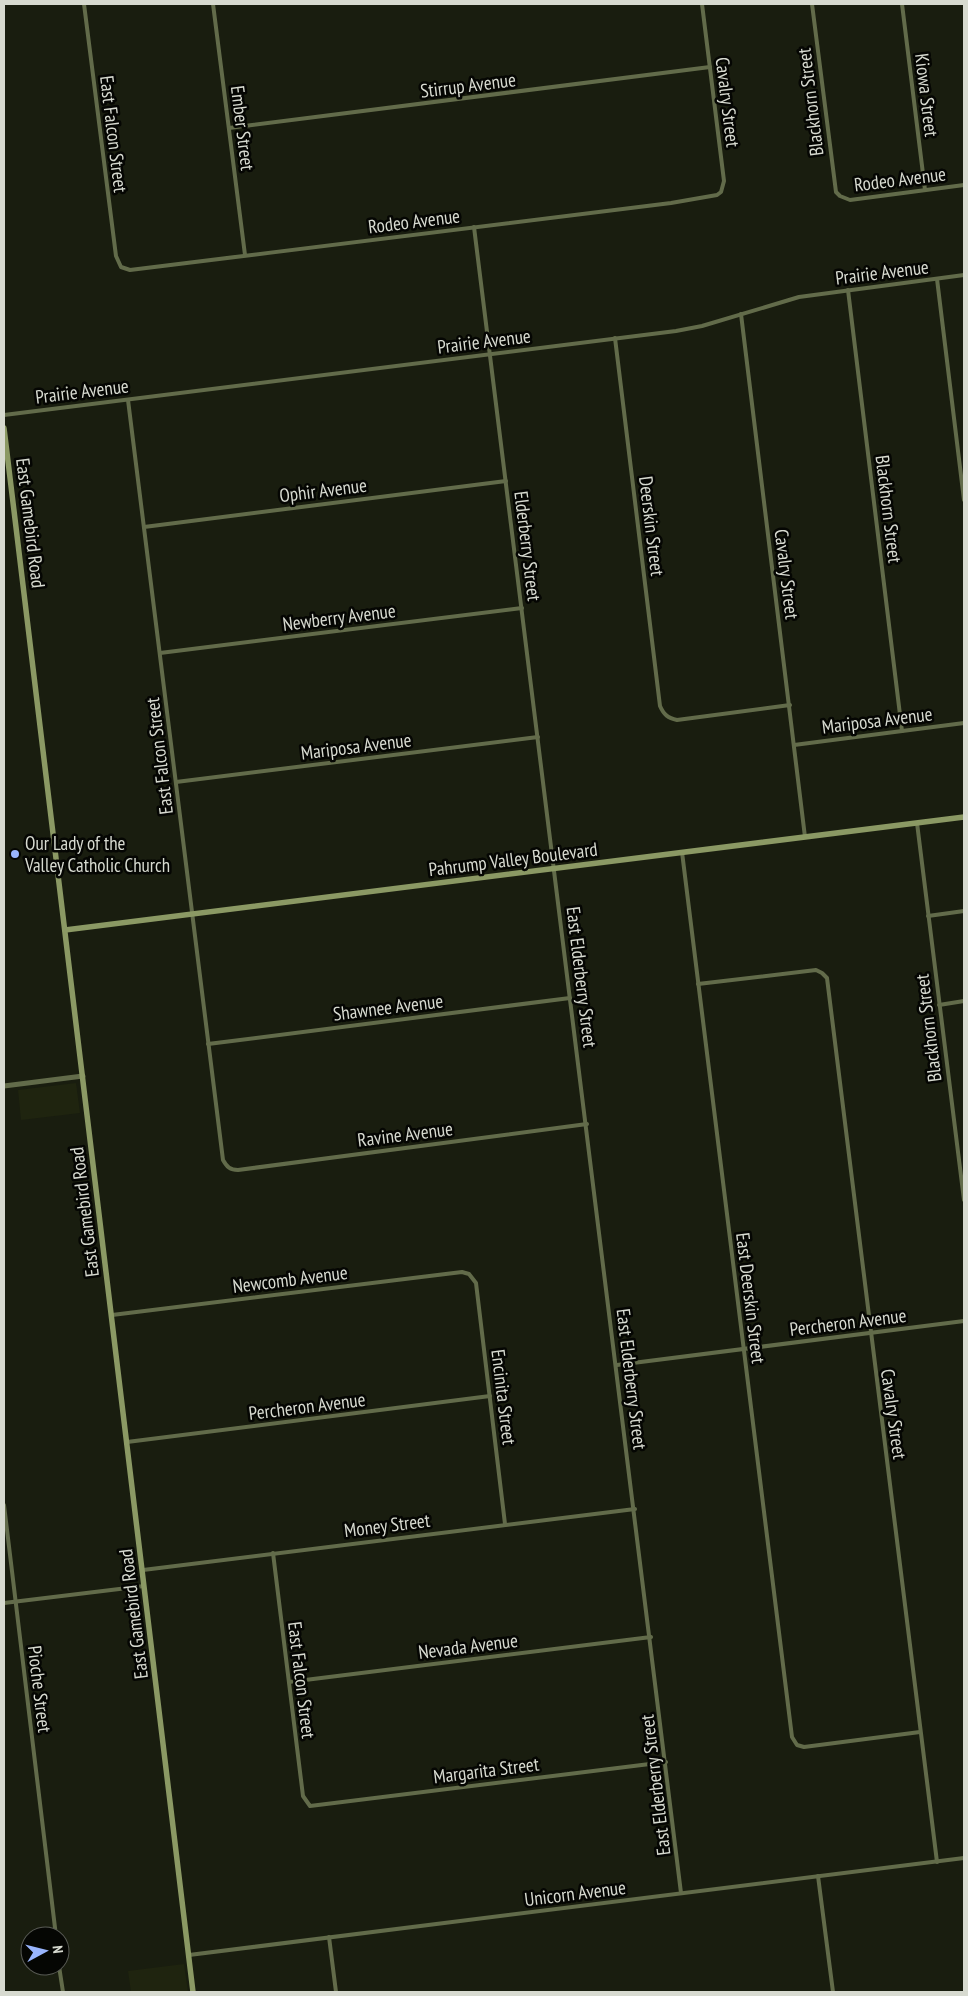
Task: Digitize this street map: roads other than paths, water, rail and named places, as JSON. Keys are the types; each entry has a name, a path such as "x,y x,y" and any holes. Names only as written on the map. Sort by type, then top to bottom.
{"main road":[{"name":"East Gamebird Road","path":"4,428 193,1992"},
{"name":"Pahrump Valley Boulevard","path":"65,930 964,817"}],"street":[{"name":"East Falcon Street","path":"84,4 116,256 121,267"},
{"name":"Ember Street","path":"213,4 245,255"},
{"name":"Cavalry Street","path":"702,4 724,181 721,192 711,198"},
{"name":"Blackhorn Street","path":"812,4 834,186 840,196"},
{"name":"Kiowa Street","path":"902,4 925,190"},
{"name":"Stirrup Avenue","path":"229,128 710,67"},
{"name":"Rodeo Avenue","path":"840,196 850,200 964,185"},
{"name":"Rodeo Avenue","path":"121,267 137,269 711,198"},
{"name":"Elderberry Street","path":"474,227 554,869"},
{"name":"Prairie Avenue","path":"4,415 702,326 799,297 964,276"},
{"path":"937,279 964,500"},
{"name":"Blackhorn Street","path":"848,290 902,730"},
{"name":"Cavalry Street","path":"742,314 805,837"},
{"name":"Deerskin Street","path":"615,338 660,706 666,716 677,720 790,705"},
{"name":"East Falcon Street","path":"128,400 208,1044 223,1160 227,1167"},
{"name":"Ophir Avenue","path":"144,527 506,481"},
{"name":"Newberry Avenue","path":"160,653 522,608"},
{"name":"Mariposa Avenue","path":"794,744 964,723"},
{"name":"Mariposa Avenue","path":"176,782 538,737"},
{"name":"Blackhorn Street","path":"917,823 964,1200"},
{"name":"East Deerskin Street","path":"682,852 792,1737 797,1745 804,1747 920,1732"},
{"name":"East Elderberry Street","path":"554,869 651,1636 681,1893"},
{"path":"928,916 964,911"},
{"name":"Cavalry Street","path":"698,984 816,970 822,972 827,978 936,1862"},
{"name":"Shawnee Avenue","path":"208,1044 570,998"},
{"path":"939,1005 964,1002"},
{"path":"4,1086 83,1076"},
{"name":"Ravine Avenue","path":"227,1167 238,1170 586,1124"},
{"name":"Newcomb Avenue","path":"112,1315 462,1272 472,1276"},
{"name":"Encinita Street","path":"472,1276 476,1283 505,1524"},
{"name":"Percheron Avenue","path":"616,1365 964,1322"},
{"name":"Percheron Avenue","path":"127,1442 490,1396"},
{"name":"Pioche Street","path":"4,1505 55,1926"},
{"name":"Money Street","path":"143,1570 634,1509"},
{"name":"East Falcon Street","path":"273,1554 303,1796 310,1806"},
{"path":"4,1603 144,1586"},
{"name":"Nevada Avenue","path":"289,1682 651,1636"},
{"name":"Margarita Street","path":"310,1806 666,1762"},
{"name":"Unicorn Avenue","path":"189,1955 964,1858"},
{"path":"818,1876 833,1992"},
{"path":"329,1937 336,1992"},
{"path":"61,1976 63,1992"}],"place":[{"name":"Our Lady of the Valley Catholic Church","path":"15,854"}]}
